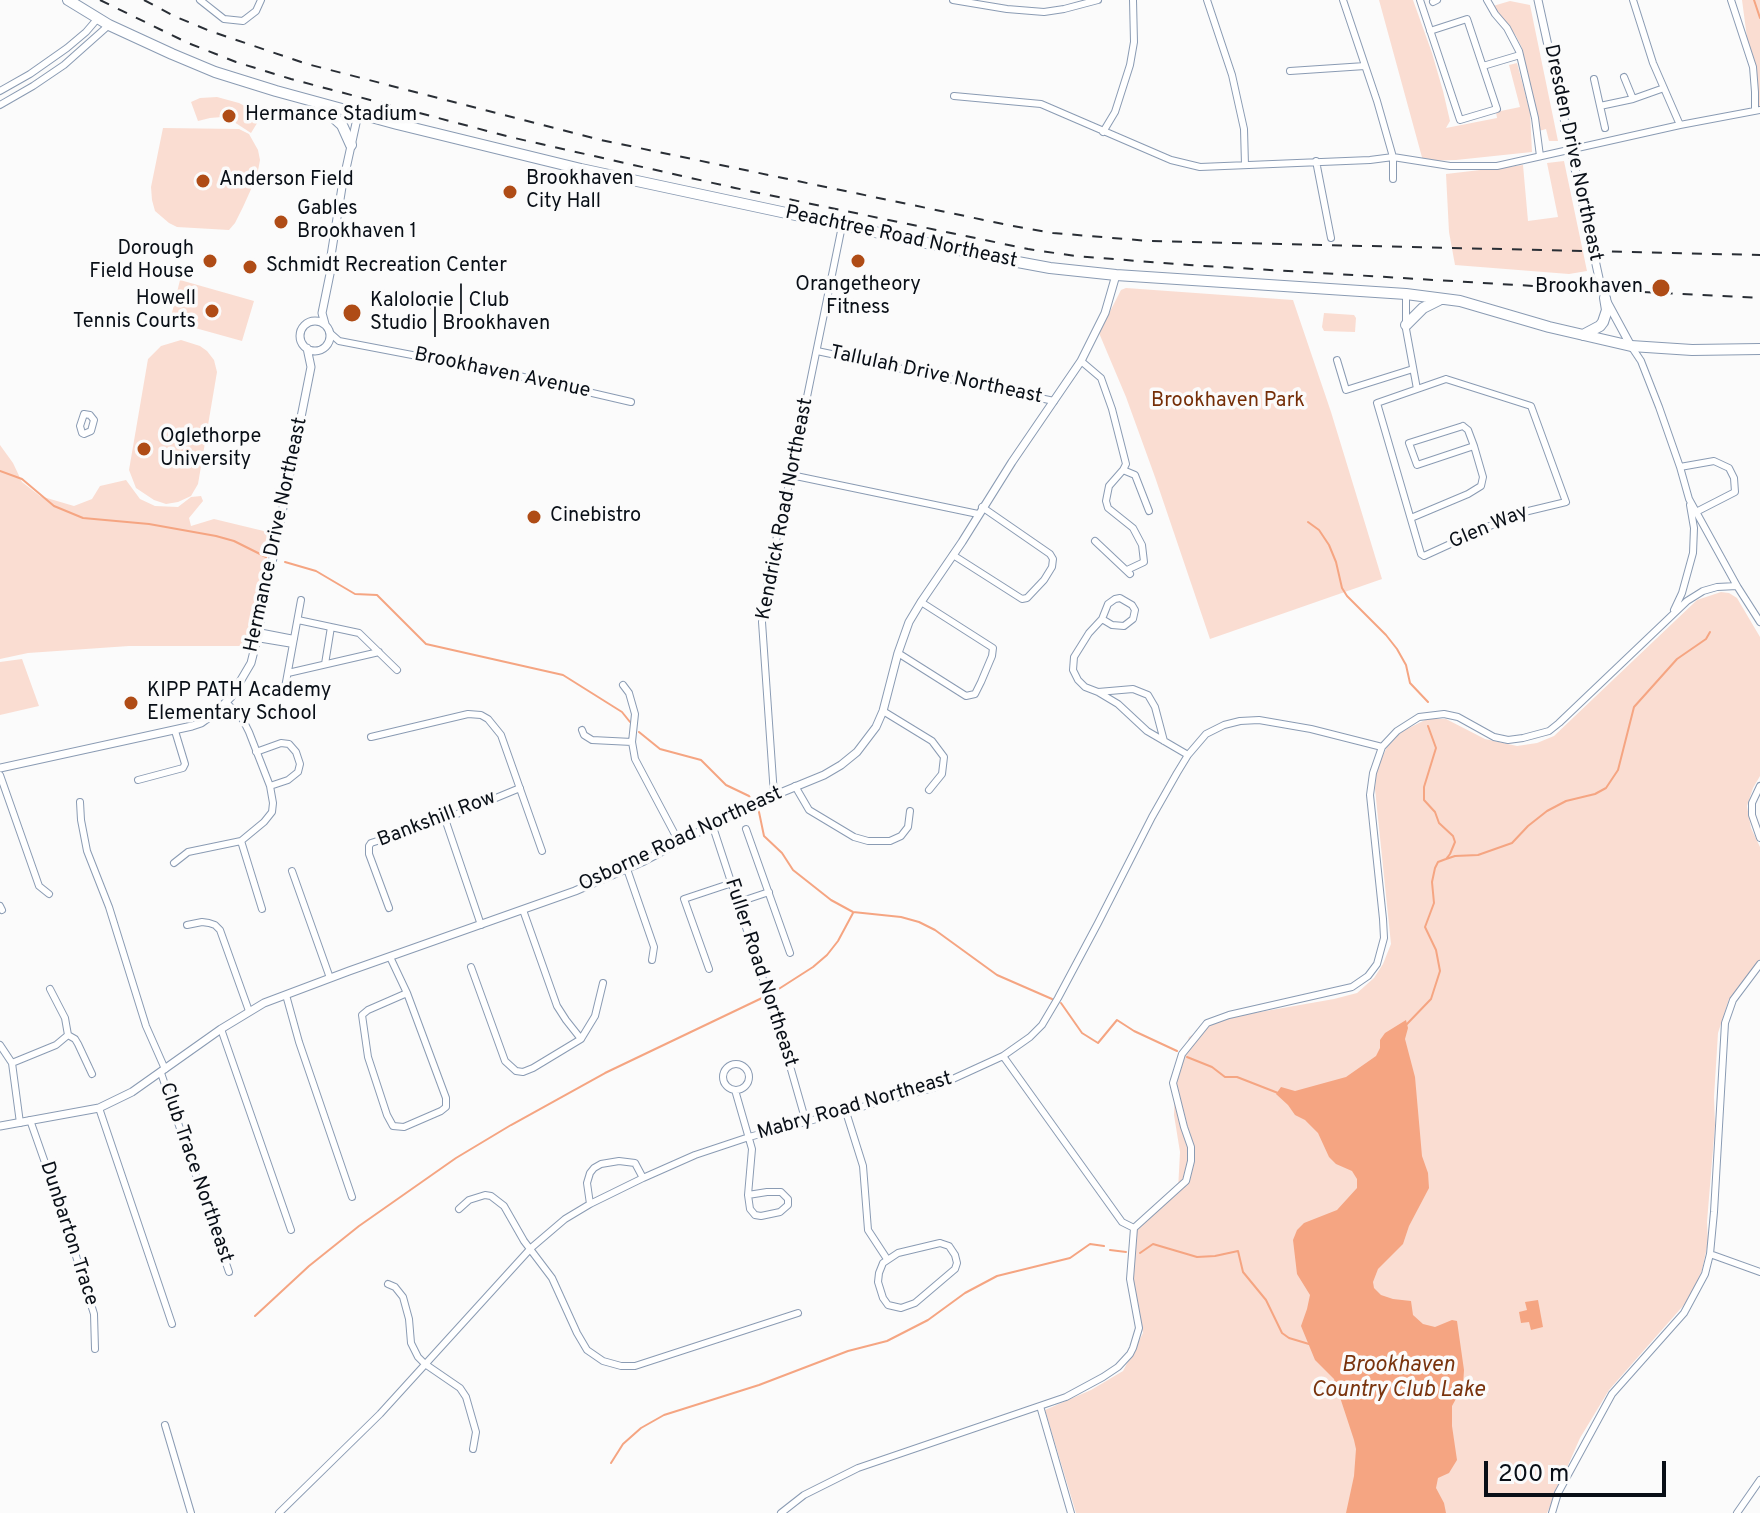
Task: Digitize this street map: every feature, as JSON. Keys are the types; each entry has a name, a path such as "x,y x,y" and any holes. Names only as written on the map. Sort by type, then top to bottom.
{"highway":[{"name":"Peachtree Road Northeast","path":"68,0 109,25 215,72 318,103 581,169 842,226 1050,268 1442,298 1631,346 1678,350 1760,349"},
{"path":"318,103 342,125 351,145"},
{"path":"1406,325 1423,308 1442,298"},
{"path":"1583,335 1603,322 1607,310 1605,298"}],"street":[{"path":"200,0 224,19 243,21 256,11 261,0"},
{"path":"953,0 1044,12 1098,0"},
{"path":"1103,132 1115,112 1130,65 1134,42 1133,0"},
{"path":"1207,0 1232,75 1246,146 1245,165"},
{"path":"1343,0 1393,157 1393,179"},
{"path":"1420,0 1430,31 1460,120 1497,109 1467,19 1430,31"},
{"path":"1487,0 1507,28 1520,55 1538,133 1540,156"},
{"name":"Dresden Drive Northeast","path":"1538,0 1596,266 1605,298 1631,346"},
{"path":"1633,0 1642,32 1680,125"},
{"path":"954,96 1041,104 1171,160 1200,167 1393,157 1450,166 1497,166 1757,110 1753,67 1731,0"},
{"path":"0,91 67,48 98,18"},
{"path":"0,105 64,65 109,25"},
{"path":"1483,66 1520,55"},
{"path":"1290,71 1365,66"},
{"path":"1624,77 1633,99"},
{"path":"1594,79 1605,128"},
{"path":"1600,106 1664,88"},
{"name":"Hermance Drive Northeast","path":"310,363 301,336 304,327 317,312 330,262 358,114"},
{"path":"1316,161 1331,238"},
{"name":"Kendrick Road Northeast","path":"771,796 762,622 770,567 842,226"},
{"name":"Hermance Drive Northeast","path":"325,324 322,313 330,262"},
{"name":"Osborne Road Northeast","path":"0,1126 99,1108 132,1092 221,1029 264,1003 523,910 627,869 746,807 841,765 868,739 883,711 909,622 1081,361 1105,313 1116,275"},
{"path":"1406,294 1406,325 1417,389"},
{"path":"311,321 325,324 339,341"},
{"path":"330,333 328,343 339,341"},
{"name":"Brookhaven Avenue","path":"339,341 506,373 631,402"},
{"name":"Hermance Drive Northeast","path":"0,768 175,731 201,723 226,702 251,663 310,363 317,350 328,343"},
{"path":"1631,346 1641,361 1680,467 1694,528 1693,553 1673,614"},
{"path":"307,348 317,350"},
{"name":"Tallulah Drive Northeast","path":"817,351 1054,401"},
{"path":"1337,360 1346,390 1413,369"},
{"path":"1081,361 1101,378 1126,464 1109,486 1108,508 1133,528 1139,538 1144,562 1129,572 1095,541"},
{"name":"Glen Way","path":"1446,379 1531,406 1566,502 1516,514 1424,556 1411,518 1377,403 1446,379"},
{"path":"1463,426 1468,430 1474,446 1417,465 1409,443 1463,426"},
{"name":"Glen Way","path":"1411,518 1481,486 1483,477 1474,446"},
{"path":"1680,467 1714,461 1729,468 1734,478 1735,492 1696,512"},
{"path":"1123,470 1135,475 1149,511"},
{"path":"791,475 980,510 1050,554 1053,559 1052,567 1034,591 1022,599 953,555"},
{"path":"1689,499 1760,622"},
{"path":"781,1513 804,1495 858,1468 1066,1397 1118,1367 1133,1348 1139,1328 1130,1279 1134,1228 1186,1181 1191,1161 1191,1147 1173,1083 1182,1054 1207,1023 1229,1015 1352,987 1368,976 1377,964 1384,938 1370,795 1373,773 1382,747 1397,731 1419,717 1444,714 1458,717 1494,737 1508,740 1549,731 1687,601 1703,591 1737,586"},
{"path":"1102,619 1112,625 1124,626 1133,619 1135,610 1123,599 1115,599 1108,604 1102,619 1074,657 1073,670 1078,680 1085,687 1112,700 1147,731 1188,755"},
{"path":"284,693 301,600"},
{"path":"898,653 966,696 975,694 993,648 921,602"},
{"path":"298,620 359,633 397,670"},
{"path":"325,664 331,627"},
{"path":"258,635 294,641"},
{"path":"288,673 379,652"},
{"path":"623,685 629,693 635,714 633,751 679,842"},
{"path":"1098,692 1133,689 1148,695 1155,707 1164,741"},
{"path":"1112,700 1115,690"},
{"path":"174,863 188,852 241,841 272,812 270,786 249,732 243,720 226,702"},
{"path":"883,711 932,741 944,757 942,774 929,790"},
{"path":"371,737 468,714 481,715 501,735 542,851"},
{"name":"Mabry Road Northeast","path":"279,1513 342,1452 531,1248 565,1219 590,1204 695,1155 749,1137 933,1088 1003,1056 1030,1037 1042,1025 1188,755 1206,734 1224,725 1259,720 1382,747"},
{"path":"582,730 592,740 632,742"},
{"path":"138,780 183,768 185,764 175,731"},
{"path":"256,752 281,743 289,744 296,752 300,764 298,772 288,780 270,786"},
{"path":"0,775 39,886 49,894"},
{"path":"795,786 809,810 854,837 868,841 890,841 901,836 908,827 910,811"},
{"path":"1760,786 1752,803 1752,815 1760,838"},
{"name":"Bankshill Row","path":"389,908 372,862 369,846 375,840 445,819 520,788"},
{"name":"Club Trace Northeast","path":"80,802 87,851 109,907 229,1272"},
{"path":"445,819 481,925"},
{"name":"Fuller Road Northeast","path":"712,824 780,1031 806,1122"},
{"path":"746,829 790,953"},
{"path":"241,841 262,909"},
{"path":"627,869 654,947 652,960"},
{"path":"292,871 330,978"},
{"path":"709,969 684,899 732,883"},
{"path":"739,902 769,892"},
{"path":"523,910 557,1006 581,1039"},
{"path":"187,925 209,923 220,930 249,1011"},
{"path":"390,957 407,993 446,1098 446,1107 441,1111 404,1127 393,1126 387,1115 368,1057 362,1015 407,993"},
{"path":"1552,1513 1558,1493 1604,1406 1690,1305 1705,1274 1710,1254 1725,1023 1733,1000 1760,964"},
{"path":"471,967 505,1061 511,1068 523,1072 581,1039 595,1016 603,983"},
{"path":"50,989 65,1018 68,1035"},
{"path":"286,995 352,1197"},
{"path":"221,1029 291,1230"},
{"path":"12,1063 56,1045 68,1035"},
{"path":"68,1035 75,1039 92,1074"},
{"path":"0,1045 12,1063 20,1123"},
{"path":"1003,1056 1122,1222 1134,1228"},
{"path":"735,1090 746,1085 749,1079 747,1069 740,1064 728,1066 723,1074 724,1084 735,1090 752,1149 748,1195 750,1209 761,1216 780,1212 788,1205 788,1199 781,1192 748,1195"},
{"path":"99,1108 172,1324"},
{"path":"846,1112 863,1166 868,1230 887,1259"},
{"name":"Dunbarton Trace","path":"30,1120 94,1314 95,1349"},
{"path":"590,1204 587,1183 590,1173 601,1164 619,1161 635,1163 643,1178"},
{"path":"459,1209 476,1197 492,1192 552,1278 587,1350 603,1361 635,1366 798,1313"},
{"path":"940,1243 951,1249 957,1263 952,1272 919,1300 896,1308 885,1302 879,1288 879,1273 887,1259 898,1253 940,1243"},
{"path":"1710,1254 1760,1272"},
{"path":"388,1284 403,1297 411,1343 418,1357 460,1388 466,1397 476,1432 473,1449"},
{"path":"1040,1406 1071,1513"},
{"path":"165,1425 191,1513"},
{"path":"1737,1513 1760,1480"}],"green space":[{"path":"1379,0 1413,0 1443,91 1450,121 1446,128 1497,118 1496,112 1520,107 1509,65 1517,63 1530,112 1532,152 1423,161"},
{"path":"1742,0 1760,0 1760,113 1757,113"},
{"path":"1510,1 1530,5 1558,141 1549,141 1546,129 1539,131 1522,48 1493,6"},
{"name":"Hermance Stadium","path":"217,97 239,103 262,115 251,133 222,117 198,121 191,102"},
{"name":"Anderson Field","path":"163,128 239,129 249,134 260,160 257,176 229,230 177,227 155,211 151,187"},
{"path":"1564,161 1587,271 1569,274 1455,265 1449,232 1446,174 1523,165 1528,221 1558,217 1547,163"},
{"name":"Howell Tennis Courts","path":"180,280 254,301 242,341 170,321"},
{"name":"Brookhaven Park","path":"1121,290 1293,300 1382,579 1210,639 1126,397 1099,333"},
{"path":"1324,313 1354,315 1355,332 1324,331"},
{"path":"181,340 207,351 214,360 217,372 198,484 191,496 166,504 136,488 129,470 148,359 161,346"},
{"path":"0,445 22,482 40,496 74,506 92,499 100,486 126,480 140,499 155,506 178,507 191,497 201,496 203,501 189,518 191,526 214,519 272,533 251,646 129,646 28,653 0,659"},
{"path":"1721,592 1737,598 1760,637 1760,776 1747,806 1751,828 1760,847 1760,960 1729,999 1718,1033 1708,1243 1702,1270 1690,1298 1609,1390 1580,1438 1547,1513 1076,1513 1045,1410 1091,1390 1123,1371 1143,1333 1132,1278 1131,1231 1178,1190 1180,1152 1174,1115 1175,1077 1189,1037 1220,1019 1357,993 1374,978 1383,964 1391,944 1375,789 1376,770 1387,747 1401,732 1427,719 1446,719 1485,739 1517,746 1554,736 1697,600"},
{"path":"22,659 39,706 0,715 0,662"}],"water":[{"name":"Brookhaven Country Club Lake","path":"1406,1020 1408,1028 1405,1039 1415,1077 1422,1156 1429,1188 1403,1244 1378,1269 1373,1282 1381,1295 1411,1301 1413,1315 1423,1324 1435,1327 1457,1321 1464,1370 1463,1386 1452,1406 1457,1460 1449,1473 1438,1478 1436,1488 1446,1513 1346,1513 1356,1449 1334,1379 1315,1360 1301,1326 1310,1295 1297,1274 1293,1240 1304,1223 1337,1210 1357,1188 1357,1179 1352,1171 1329,1157 1318,1133 1295,1115 1276,1094 1281,1087 1295,1091 1346,1077 1376,1056 1385,1033"},
{"path":"1538,1300 1543,1327 1531,1330 1529,1322 1521,1323 1519,1312 1527,1310 1525,1302"}],"waterway":[{"path":"1754,0 1760,18"},
{"path":"0,471 22,479 54,506 83,518 149,524 216,536 266,557"},
{"path":"1308,522 1319,530 1329,545 1347,596 1397,649 1406,665 1410,683 1428,702"},
{"path":"285,562 316,571 355,594 377,595 426,644 563,675 622,712 630,722"},
{"path":"1446,859 1478,855 1512,843 1547,811 1566,801 1606,788 1618,770 1634,707 1677,659 1706,639 1710,632"},
{"path":"1406,1025 1431,999 1440,971 1436,950 1425,927 1434,903 1432,882 1435,868 1450,854 1455,842 1424,800 1424,787 1436,748 1428,726"},
{"path":"639,732 660,749 701,760 726,785 749,796 752,801"},
{"path":"755,806 764,836 782,853 793,870 831,900 853,912 919,922 997,975 1052,999"},
{"path":"774,992 827,955 853,913"},
{"path":"255,1316 309,1266 359,1226 456,1158 605,1073 762,998"},
{"path":"1061,1003 1082,1033 1098,1043 1117,1020 1177,1051"},
{"path":"1187,1057 1212,1067 1225,1077 1237,1077 1278,1093"},
{"path":"611,1463 623,1444 641,1428 664,1415 759,1385 848,1351 887,1341 928,1320 965,1293 997,1276 1070,1258 1090,1244 1104,1246"},
{"path":"1140,1253 1153,1244 1197,1257 1238,1251 1243,1272 1266,1300 1282,1333 1309,1344"},
{"path":"1110,1250 1126,1252"}],"railway":[{"path":"100,0 188,43 291,79 510,137 1028,249 1189,265 1760,298"},
{"path":"144,0 210,31 307,64 601,140 1053,233 1149,241 1760,255"}],"place":[{"name":"Hermance Stadium","path":"229,116"},
{"name":"Anderson Field","path":"203,181"},
{"name":"Brookhaven City Hall","path":"510,192"},
{"name":"Gables Brookhaven 1","path":"281,222"},
{"name":"Dorough Field House","path":"210,261"},
{"name":"Orangetheory Fitness","path":"858,261"},
{"name":"Schmidt Recreation Center","path":"250,267"},
{"name":"Brookhaven","path":"1661,288"},
{"name":"Howell Tennis Courts","path":"212,311"},
{"name":"Kalologie | Club Studio | Brookhaven","path":"352,313"},
{"name":"Oglethorpe University","path":"144,449"},
{"name":"Cinebistro","path":"534,517"},
{"name":"KIPP PATH Academy Elementary School","path":"131,703"}]}
